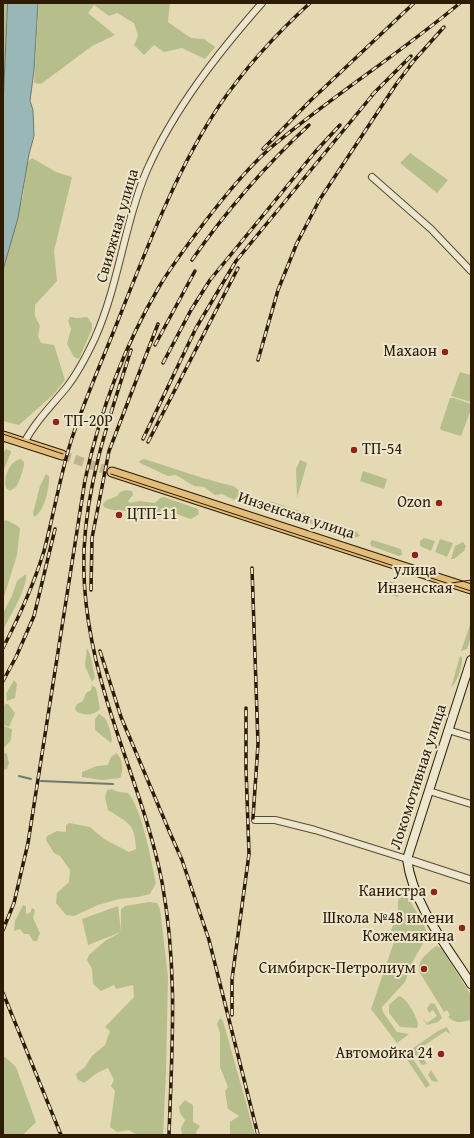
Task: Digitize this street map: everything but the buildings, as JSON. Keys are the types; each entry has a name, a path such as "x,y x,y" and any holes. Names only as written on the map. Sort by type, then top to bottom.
{"main road":[{"path":"7,437 62,456"},
{"name":"Инзенская улица","path":"112,472 471,589"},
{"name":"Локомотивная улица","path":"471,660 470,670 448,730 407,859 409,875 424,909 471,984"}],"street":[{"name":"Свияжная улица","path":"24,443 32,427 77,373 96,336 110,300 136,203 148,170 167,132 228,41 262,3"},
{"path":"372,177 431,229 471,271"},
{"path":"448,730 471,737"},
{"path":"429,791 471,804"},
{"path":"255,820 275,820 315,830 471,880"}],"green space":[{"path":"3,3 9,3 3,95"},
{"path":"39,3 170,3 168,22 191,38 204,39 215,47 205,59 182,48 164,52 154,45 144,55 134,45 138,36 134,23 117,13 109,16 94,5 88,13 115,35 92,46 41,84 34,83"},
{"path":"410,153 448,180 437,193 400,163"},
{"path":"32,158 56,172 72,177 54,251 57,281 35,305 35,316 40,326 38,336 41,343 54,345 65,380 54,394 19,425 3,421 3,264 23,196 27,163"},
{"path":"70,317 87,317 92,324 92,329 79,359 74,357 67,344 71,329 68,321"},
{"path":"460,372 471,375 471,402 451,396"},
{"path":"450,398 471,404 471,409 461,436 441,430 440,428"},
{"path":"6,449 11,451 11,453 3,471 3,453"},
{"path":"21,459 24,462 22,474 16,487 10,491 6,488 5,484 6,475 10,466 17,460"},
{"path":"144,459 199,477 233,486 239,490 239,496 234,500 222,494 215,495 204,487 194,486 176,475 168,476 140,463 139,461"},
{"path":"300,460 307,463 297,498 296,469"},
{"path":"363,471 387,479 384,489 360,481"},
{"path":"46,474 49,476 49,481 46,499 38,515 34,517 33,513 40,486"},
{"path":"126,490 132,491 133,495 128,501 130,503 139,501 155,503 160,498 164,497 198,509 199,514 191,519 165,511 155,513 148,517 143,513 129,515 128,511 112,510 104,507 103,504 107,500"},
{"path":"270,501 356,531 360,536 354,538 271,510 267,506"},
{"path":"6,520 18,526 20,529 17,555 3,600 3,522"},
{"path":"424,538 435,541 431,551 420,546 420,541"},
{"path":"440,539 453,543 447,557 435,552"},
{"path":"372,540 401,549 402,555 399,556 371,546 370,543"},
{"path":"463,542 466,546 464,551 454,559 451,559 455,546"},
{"path":"26,574 24,587 3,630 3,613 12,596 17,581"},
{"path":"385,580 402,585 398,597 382,592"},
{"path":"471,622 471,636 467,649 461,651"},
{"path":"87,648 95,677 92,682 85,666"},
{"path":"460,656 462,657 461,670 451,688"},
{"path":"14,680 17,684 15,698 7,701 6,694"},
{"path":"92,685 96,688 100,709 94,713 82,714 76,711 75,708 77,704 83,701 86,693 91,690"},
{"path":"5,704 8,704 15,713 9,727 3,725 3,709"},
{"path":"99,714 105,718 107,722 112,740 111,743 95,730 95,719"},
{"path":"3,726 12,729 11,740 3,749"},
{"path":"3,752 7,754 9,763 7,769 3,770"},
{"path":"116,753 120,758 122,765 120,778 102,780 82,777 82,772 97,766 108,765 111,757"},
{"path":"111,789 128,793 138,810 156,883 150,894 119,899 98,905 74,916 66,915 56,903 57,893 69,882 70,870 60,856 54,853 46,840 47,836 57,831 66,832 66,825 69,823 90,827 104,839 129,852 136,849 132,829 125,821 108,810 105,797 107,790"},
{"path":"405,893 407,893 421,919 427,936 412,963 405,982 382,1007 383,1012 397,1032 409,1034 397,1043 371,1009 394,942 391,930 398,913 398,900"},
{"path":"149,902 157,903 160,909 168,977 163,1135 137,1135 129,1130 117,1132 110,1127 115,1091 111,1086 114,1080 108,1068 97,1073 84,1083 77,1079 76,1074 85,1067 92,1056 105,1045 110,1031 105,1027 134,997 133,985 116,989 114,985 101,991 93,984 92,969 87,960 89,955 105,941 121,932 88,945 82,919 118,906 121,931 121,909 125,906"},
{"path":"23,905 26,906 26,914 30,913 32,908 35,910 33,918 40,933 37,941 33,941 29,934 24,934 20,929 14,931 15,921"},
{"path":"436,946 441,948 471,995 471,1020 456,1022 448,1017 450,1015 447,1010 444,1012 420,973 419,969 421,961 426,954"},
{"path":"399,996 405,1000 414,1013 418,1024 417,1028 400,1027 389,1013 389,1005"},
{"path":"431,1003 435,1004 442,1018 438,1022 427,1025 422,1018 427,1023 437,1016 433,1010 429,1013 427,1008"},
{"path":"220,1018 223,1021 255,1135 230,1134 230,1122 239,1116 228,1109 225,1091 228,1087 220,1067 220,1033 217,1024"},
{"path":"447,1027 451,1035 446,1031 417,1050 427,1064 422,1065 413,1053 413,1048 438,1031"},
{"path":"3,1057 5,1057 16,1067 36,1122 23,1135 3,1135"},
{"path":"406,1058 413,1059 430,1085 426,1088"},
{"path":"431,1070 438,1081 432,1081 428,1075"},
{"path":"185,1100 193,1105 193,1122 200,1126 196,1132 197,1135 182,1135 181,1128 185,1120 180,1113 179,1107"}],"water":[{"path":"8,3 38,3 34,70 30,101 33,110 34,136 29,154 18,218 3,270 3,106"}],"waterway":[{"path":"19,776 31,779"},
{"path":"41,781 113,784"}],"tunnel":[{"path":"62,455 112,472"}],"tram line":[{"path":"3,434 63,454"},
{"path":"111,474 471,591"},
{"path":"452,583 471,580"}],"railway":[{"path":"3,648 36,576 48,537 68,452 83,407 153,234 177,180 204,130 239,78 285,27 310,3"},
{"path":"263,149 310,101 414,3"},
{"path":"3,930 14,903 28,843 85,480 106,405 114,381 134,333 159,287 180,255 226,195 259,158 315,112 412,41 460,3"},
{"path":"410,65 444,27"},
{"path":"372,95 411,56"},
{"path":"258,360 278,290 297,243 320,199 397,83 413,62"},
{"path":"143,439 196,328 236,261 375,92"},
{"path":"192,260 232,207 277,156 309,125"},
{"path":"163,363 191,310 210,280 315,152 340,125"},
{"path":"148,442 238,268"},
{"path":"155,345 195,271"},
{"path":"91,590 92,538 109,451 158,324"},
{"path":"131,350 115,399 95,474 86,524 84,569 86,607 97,664 114,723 151,836 162,882 167,914 173,1008 169,1135"},
{"path":"3,681 16,657 34,616 55,529"},
{"path":"252,568 258,744 253,818"},
{"path":"100,651 121,717 182,860 209,940 258,1135"},
{"path":"232,1015 232,979 249,854 246,768 246,708"},
{"path":"3,993 61,1135"}],"place":[{"name":"Махаон","path":"445,352"},
{"name":"ТП-20Р","path":"56,422"},
{"name":"ТП-54","path":"354,450"},
{"name":"Ozon","path":"439,503"},
{"name":"ЦТП-11","path":"119,515"},
{"name":"улица Инзенская","path":"415,555"},
{"name":"Канистра","path":"434,892"},
{"name":"Школа №48 имени Кожемякина","path":"462,928"},
{"name":"Симбирск-Петролиум","path":"424,969"},
{"name":"Автомойка 24","path":"441,1054"}]}
